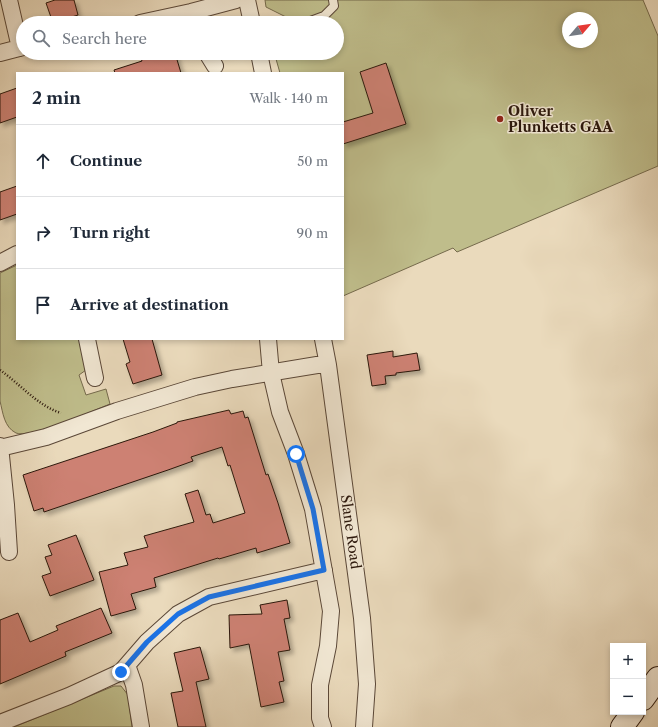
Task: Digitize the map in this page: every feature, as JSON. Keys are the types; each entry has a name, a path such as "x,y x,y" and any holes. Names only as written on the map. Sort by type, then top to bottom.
{"main road":[{"path":"646,695 658,678"},
{"path":"622,727 631,715"}],"street":[{"path":"9,0 16,26"},
{"path":"172,16 236,0"},
{"path":"247,0 250,16"},
{"path":"0,53 16,49"},
{"path":"261,60 264,72"},
{"path":"0,263 16,255"},
{"path":"87,340 95,378"},
{"path":"268,340 271,373 280,412 296,454 313,509 331,611 328,646 320,685 320,718 323,727"},
{"name":"Slane Road","path":"323,340 328,365 362,618 367,684 364,727"},
{"path":"9,552 0,447 46,437 117,411 195,387 232,379 317,365 328,365"},
{"path":"0,723 69,696 121,672 147,642 178,614 209,597 324,570"},
{"path":"127,665 134,685 141,727"}],"lane":[{"path":"324,16 334,6 333,0"}],"path":[{"path":"0,370 52,410 61,413 67,411"}],"shaded area":[{"name":"Oliver Plunketts GAA","path":"265,0 643,0 658,36 658,166 457,252 453,248 344,296 344,72 280,72 276,60 344,60 344,16 284,16 266,7"},
{"path":"16,265 16,340 80,340 86,370 79,375 86,395 106,389 110,404 62,423 34,432 23,434 16,433 9,427 6,423 0,401 0,273"},
{"path":"114,686 121,686 128,695 132,727 14,727"}],"building":[{"path":"55,0 74,0 78,15 51,16 46,3"},
{"path":"177,60 181,72 115,72 114,70 142,61"},
{"path":"386,63 406,124 344,144 344,122 373,113 360,72"},
{"path":"16,88 16,117 0,123 0,94"},
{"path":"16,186 16,214 0,220 0,192"},
{"path":"123,340 152,340 162,375 133,384 126,364 130,362"},
{"path":"393,351 393,357 417,353 420,370 385,376 386,384 372,386 367,355"},
{"path":"229,410 231,414 243,411 245,418 248,417 266,475 268,474 278,503 290,543 257,553 256,548 154,578 156,587 131,594 136,609 111,616 99,572 128,565 124,553 148,547 144,536 194,522 185,494 198,490 206,515 210,514 213,523 245,513 230,465 228,466 222,447 191,457 193,461 44,512 43,508 34,511 23,475 153,432 177,422"},
{"path":"76,535 94,580 50,596 42,576 51,573 45,557 52,555 48,545"},
{"path":"287,600 290,618 284,619 290,650 278,652 284,681 279,682 284,702 261,707 249,644 230,648 229,615 262,614 260,605"},
{"path":"101,608 112,633 65,652 66,656 0,684 0,620 18,613 30,642 58,630 56,626"},
{"path":"200,647 209,679 196,682 206,727 178,727 171,693 183,691 174,653"}],"place":[{"name":"Oliver Plunketts GAA","path":"500,119"}],"route":[{"path":"121,672 147,642 178,614 209,597 324,570 313,509 296,454"}]}
